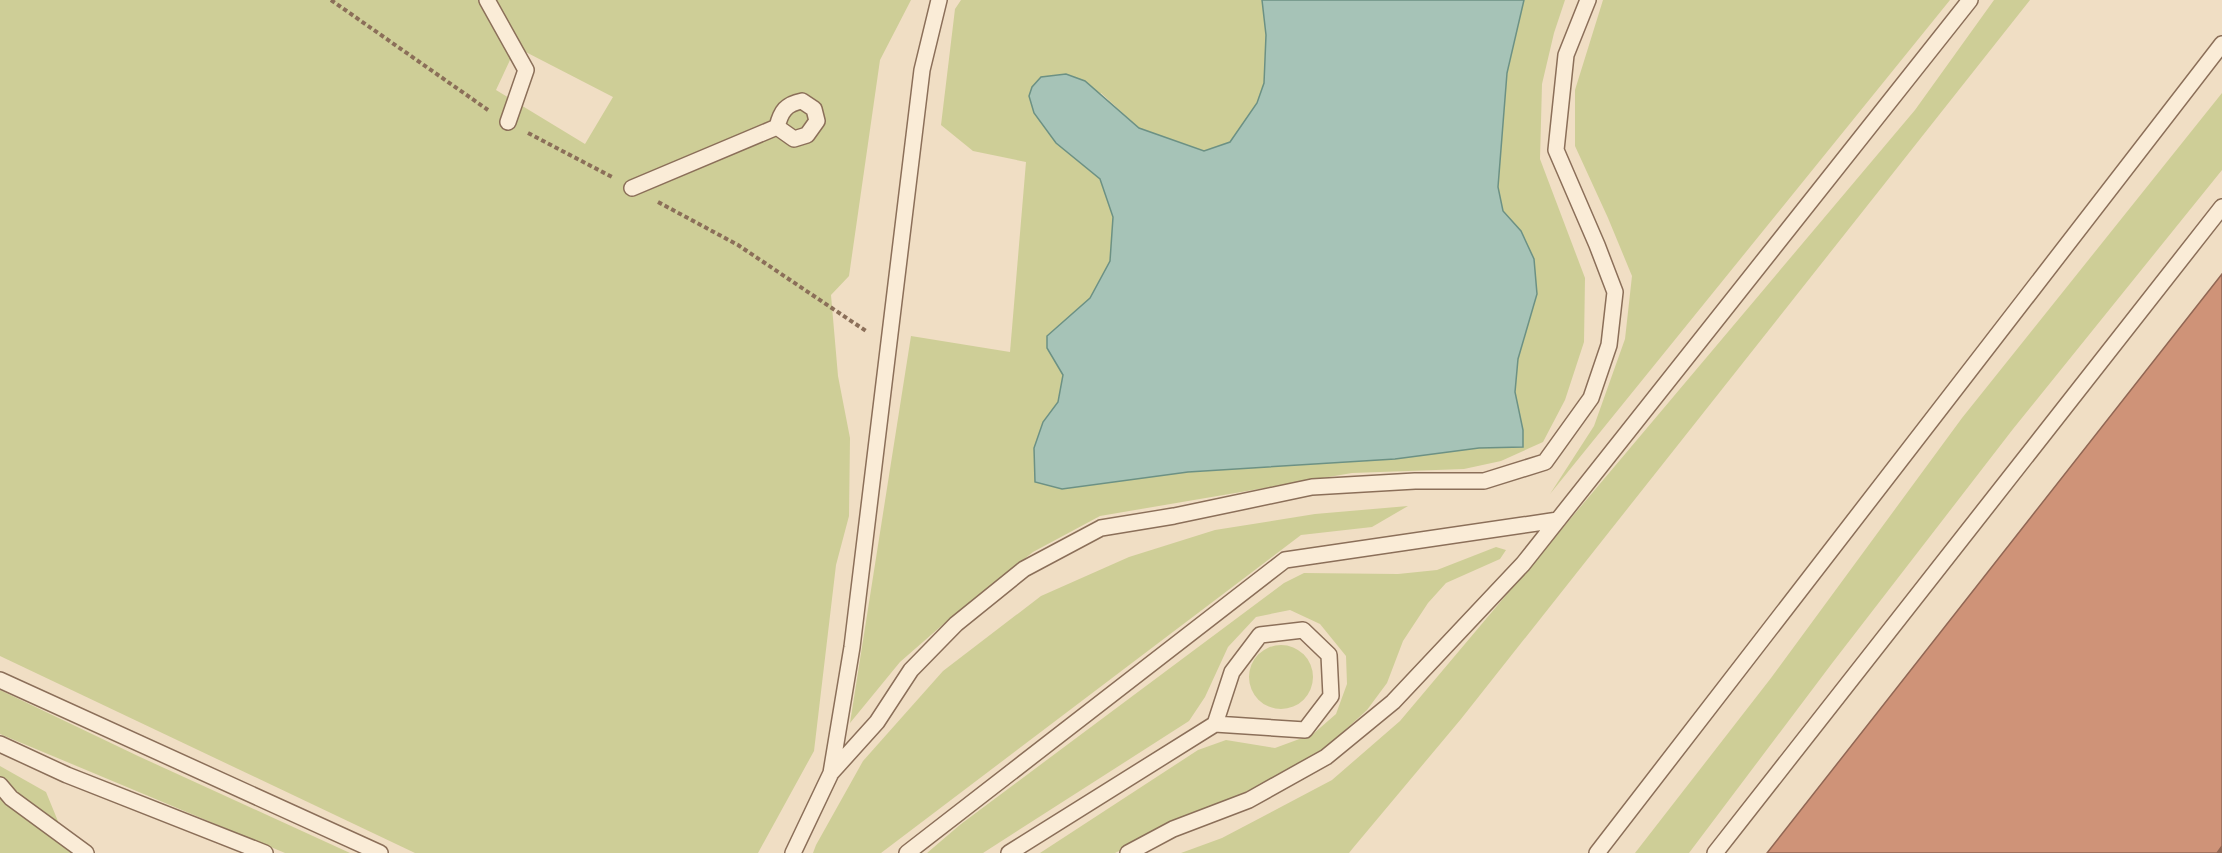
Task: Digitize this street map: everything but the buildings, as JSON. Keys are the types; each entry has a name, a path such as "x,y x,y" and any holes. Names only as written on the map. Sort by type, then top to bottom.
{"lane":[{"path":"487,0 526,70 508,122"},
{"path":"831,773 852,646 922,70 939,0"},
{"path":"792,853 831,773 877,722 911,670 956,624 1024,569 1101,528 1174,516 1312,488 1415,481 1484,481 1545,462 1591,398 1608,345 1615,292 1556,150 1566,55 1588,0"},
{"path":"1128,853 1173,829 1249,800 1326,757 1393,702 1523,564 1970,0"},
{"path":"1597,853 2222,44"},
{"path":"632,188 777,127"},
{"path":"1715,853 2222,207"},
{"path":"907,853 1285,560 1558,520"},
{"path":"1009,853 1215,724 1305,730 1330,696 1329,655 1303,630 1260,635 1232,672 1215,724"},
{"path":"0,680 380,853"},
{"path":"0,744 67,775 265,853"},
{"path":"0,785 11,798 86,853"}],"path":[{"path":"331,0 492,113 738,245 889,346"}],"green space":[{"path":"0,0 911,0 880,60 849,276 831,295 838,376 850,438 849,516 836,565 814,751 758,853 415,853 0,656","holes":["516,47 613,97 585,144 496,90"]},
{"path":"961,0 1262,0 1266,35 1264,83 1257,103 1230,142 1204,151 1139,128 1101,93 1056,143 1100,179 1113,217 1110,261 1090,298 1047,336 1047,348 1063,375 1058,402 1043,422 1062,489 1188,472 1395,459 1479,448 1522,447 1523,435 1515,392 1518,359 1537,294 1521,231 1503,211 1498,187 1507,73 1524,0 1565,0 1554,33 1542,84 1540,159 1585,278 1584,342 1565,400 1543,442 1501,461 1464,469 1352,473 1100,516 1033,552 955,614 900,662 850,723 911,336 1010,352 1026,162 973,151 941,125 955,9"},
{"path":"1603,0 1950,0 1550,494 1594,426 1625,339 1632,276 1575,146 1575,90"},
{"path":"1994,0 2030,0 1461,719 1349,853 1181,853 1222,838 1332,780 1400,721 1915,110"},
{"path":"2222,93 2222,170 2013,429 1689,853 1635,853 1771,678 1962,418"},
{"path":"1408,506 1372,527 1301,535 881,853 813,853 863,761 943,671 1041,596 1129,557 1215,530 1315,514"},
{"path":"1496,547 1506,550 1500,559 1446,583 1428,603 1403,641 1387,683 1367,710 1320,753 1286,773 1115,853 1040,853 1198,750 1226,740 1275,748 1313,734 1336,714 1347,684 1346,656 1320,624 1290,610 1256,617 1228,647 1205,697 1189,721 983,853 927,853 961,824 1284,583 1304,573 1398,574 1437,570"},
{"path":"1281,645 1299,650 1304,654 1308,659 1313,677 1308,695 1304,700 1299,704 1281,709 1263,704 1258,700 1254,695 1249,677 1254,659 1258,654 1263,650"},
{"path":"0,690 350,853 285,853 0,734"},
{"path":"0,766 46,792 71,853 0,853"}],"shaded area":[{"path":"1262,0 1524,0 1507,73 1498,187 1503,211 1521,231 1534,259 1537,294 1518,359 1515,392 1523,430 1523,447 1479,448 1395,459 1188,472 1062,489 1035,482 1034,448 1043,422 1058,402 1063,375 1047,348 1047,336 1090,298 1110,261 1113,217 1100,179 1056,143 1034,113 1029,96 1032,87 1041,77 1066,74 1085,81 1139,128 1204,151 1230,142 1257,103 1264,83 1266,35"}]}
